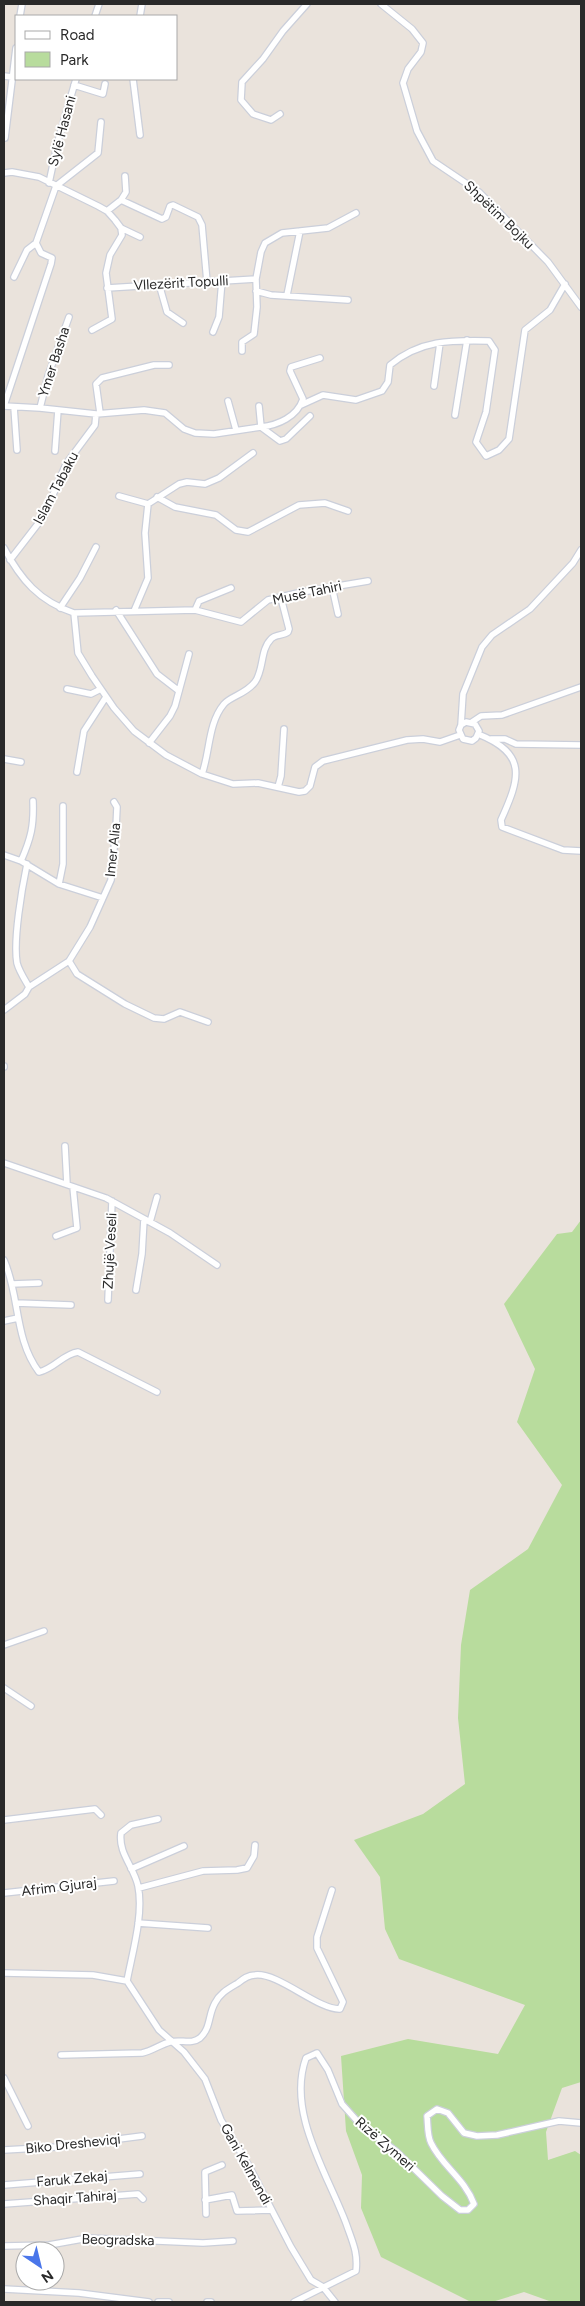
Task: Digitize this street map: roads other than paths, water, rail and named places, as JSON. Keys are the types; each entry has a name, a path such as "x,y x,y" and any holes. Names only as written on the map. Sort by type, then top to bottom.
{"street":[{"path":"280,114 271,120 252,114 240,100 241,86 283,31 307,4"},
{"name":"Shpëtim Bojku","path":"382,4 412,29 423,43 421,52 408,69 403,83 417,131 433,161 479,192 548,262 581,307"},
{"path":"5,138 15,61"},
{"path":"4,76 12,77"},
{"path":"133,80 140,135"},
{"path":"75,82 103,94 105,84"},
{"name":"Sylë Hasani","path":"49,183 58,141 75,82"},
{"path":"14,277 27,250 36,243 56,186 98,153 101,122"},
{"path":"4,173 12,172 39,177 107,211 121,228 140,237"},
{"path":"107,211 121,200 126,192 125,176"},
{"path":"121,200 162,220 166,217 170,206 173,205 198,217 202,225 207,282"},
{"path":"242,351 242,342 254,334 257,313 256,279 261,252 266,243 277,235 328,228 356,213"},
{"path":"92,330 112,319 106,268 122,235 121,228"},
{"path":"287,296 300,231"},
{"path":"4,406 52,258 41,253 36,243"},
{"name":"Vllezërit Topulli","path":"107,288 256,279"},
{"path":"213,332 219,317 222,280"},
{"path":"159,284 167,312 183,323"},
{"path":"434,386 440,343 450,340 489,341 495,350 486,412 476,442 486,456 499,450 509,439 525,330 550,310 565,284"},
{"path":"256,291 287,296 348,300"},
{"name":"Ymer Basha","path":"40,408 48,376 69,317"},
{"path":"455,415 466,340"},
{"name":"Ymer Basha","path":"4,406 98,414 144,410 165,413 184,429 195,433 214,434 278,425 301,405 323,395 356,400 382,391 388,382 390,366 405,353 440,343"},
{"path":"301,405 303,399 290,371 291,367 320,358"},
{"path":"98,414 96,384 102,378 154,365 169,365"},
{"path":"228,401 236,430"},
{"path":"259,406 261,427 282,440 310,416"},
{"path":"14,407 17,450"},
{"path":"55,451 58,410"},
{"name":"Islam Tabaku","path":"10,560 44,516 66,464 95,425 98,414"},
{"path":"134,611 148,578 145,533 148,504 183,483 205,484 220,478 253,453"},
{"path":"119,496 148,504"},
{"path":"157,497 175,507 216,516 236,530 248,532 298,505 325,504 348,511"},
{"path":"60,608 80,578 96,547"},
{"name":"Musë Tahiri","path":"4,548 19,575 32,588 60,608 74,613 116,610 195,610 241,622 268,600 368,581"},
{"path":"460,735 463,694 482,647 492,636 530,610 573,563 581,550"},
{"path":"332,587 338,614"},
{"path":"195,610 199,601 231,588"},
{"path":"202,774 208,759 211,730 224,704 239,697 256,682 267,645 271,639 288,632 289,629 281,598"},
{"path":"116,610 157,674 179,691"},
{"path":"74,613 78,653 106,697 134,731 166,755 202,774 233,784 258,783 289,791 306,791 310,786 315,767 323,761 407,740 423,739 440,742 460,735"},
{"path":"149,743 170,716 189,654"},
{"path":"461,725 466,722 472,722 481,716 502,714 581,687"},
{"path":"67,689 91,694 101,689"},
{"path":"77,772 84,731 106,697"},
{"path":"460,735 467,741 472,741 478,734 478,727 472,722"},
{"path":"278,787 281,776 284,729"},
{"path":"478,734 491,739 505,748 515,764 517,776 501,820 502,827 563,850 581,851"},
{"path":"491,739 504,739 516,744 581,745"},
{"path":"4,759 21,762"},
{"path":"29,988 17,964 16,952 24,863 34,821 33,801"},
{"name":"Imer Alia","path":"69,961 111,880 117,807 114,802"},
{"path":"59,884 63,864 64,806"},
{"path":"4,856 24,863 59,884 103,898"},
{"path":"4,1010 26,994 29,988 69,961 77,974 125,1004 154,1018 164,1019 180,1012 208,1022"},
{"path":"56,1236 77,1228 65,1146"},
{"name":"Zhujë Veseli","path":"4,1163 112,1202 170,1233 217,1265"},
{"path":"150,1222 157,1197"},
{"name":"Zhujë Veseli","path":"108,1300 112,1202"},
{"name":"Zhujë Veseli","path":"136,1290 142,1254 144,1219"},
{"path":"4,1260 11,1276 24,1345 31,1362 39,1372 47,1370 69,1353 78,1352 157,1392"},
{"path":"4,1276 11,1276"},
{"path":"12,1284 39,1283"},
{"path":"16,1303 71,1305"},
{"path":"4,1321 18,1318"},
{"path":"4,1645 44,1632"},
{"path":"4,1688 31,1706"},
{"path":"4,1820 95,1809 102,1815"},
{"path":"4,1973 92,1974 126,1982 137,1939 139,1888 120,1848 122,1833 131,1825 158,1818"},
{"path":"139,1888 203,1871 247,1868 254,1856 255,1845"},
{"path":"131,1870 184,1846"},
{"name":"Afrim Gjuraj","path":"4,1893 114,1881"},
{"path":"61,2055 142,2053 153,2051 170,2042 190,2042 199,2039 207,2030 214,2004 222,1993 247,1977 256,1974 269,1977 328,2006 340,2009 343,2002 317,1948 317,1938 332,1890"},
{"path":"138,1923 208,1928"},
{"name":"Gani Kelmendi","path":"126,1982 144,2011 170,2042 184,2052 205,2079 221,2120 249,2166 310,2280 322,2287 335,2302"},
{"name":"Rizë Zymeri","path":"322,2287 356,2271 358,2257 344,2216 317,2155 301,2105 301,2072 306,2058 317,2053 328,2070 342,2104 359,2123 397,2152 442,2196 460,2210 468,2210 474,2204 470,2194 441,2159 430,2141 426,2116 438,2109 448,2113 464,2132 477,2136 497,2135 559,2121 581,2123"},
{"path":"4,2080 28,2126"},
{"name":"Biko Dresheviqi","path":"4,2150 57,2147 142,2136"},
{"path":"206,2214 204,2172 222,2165"},
{"name":"Faruk Zekaj","path":"4,2185 140,2174"},
{"name":"Shaqir Tahiraj","path":"4,2204 129,2194 138,2194 143,2199"},
{"path":"206,2200 232,2195 238,2211 271,2210"},
{"name":"Beogradska","path":"4,2246 49,2245 88,2238 233,2242"},
{"path":"294,2302 322,2287"},
{"path":"4,2289 79,2293 149,2302"},
{"path":"158,2302 169,2302"},
{"path":"207,2302 212,2302"}]}
